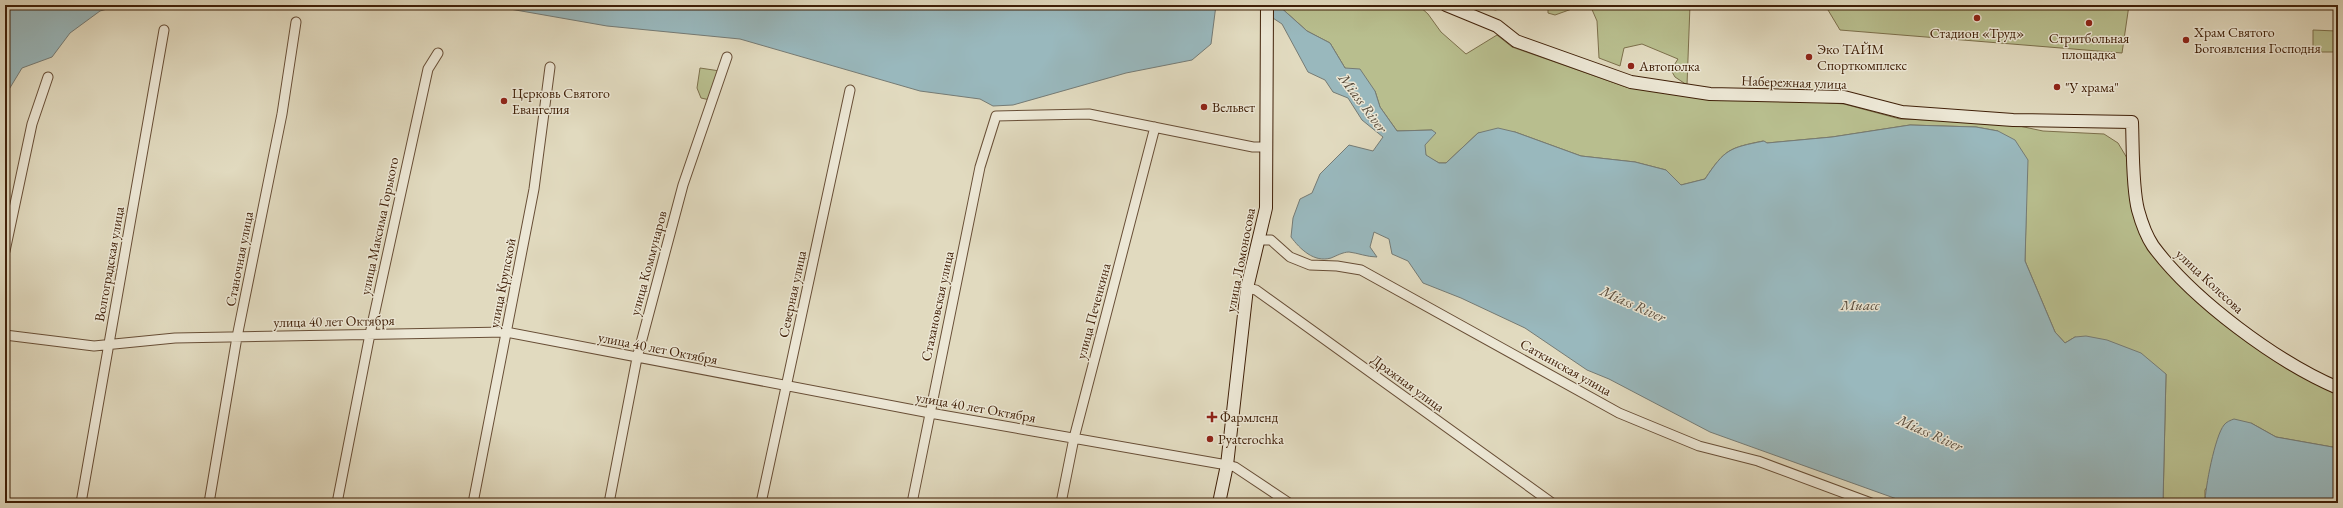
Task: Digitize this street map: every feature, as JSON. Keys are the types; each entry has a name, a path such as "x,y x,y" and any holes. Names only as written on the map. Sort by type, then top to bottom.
{"street":[{"name":"улица Ломоносова","path":"1219,503 1227,465 1247,288 1266,208 1267,5"},
{"name":"Набережная улица","path":"1446,5 1497,26 1516,41 1631,82 1710,94 1844,97 1902,112 2013,120 2132,122"},
{"name":"Станочная улица","path":"209,503 237,337 282,114 296,22"},
{"name":"Волгоградская улица","path":"81,503 164,30"},
{"name":"улица Максима Горького","path":"337,503 370,334 428,69 438,53"},
{"name":"улица Коммунаров","path":"609,503 637,358 683,185 727,57"},
{"name":"улица Крупской","path":"473,503 534,189 550,68"},
{"path":"5,251 32,124 48,77"},
{"name":"Северная улица","path":"761,503 850,90"},
{"name":"Стахановская улица","path":"912,503 980,167 996,116 1089,114 1155,127"},
{"name":"улица Колесова","path":"2132,122 2138,209 2152,245 2177,274 2229,320 2268,349 2312,377 2338,388"},
{"path":"1155,127 1253,147 1267,147"},
{"name":"улица Печенкина","path":"1061,503 1074,438 1155,127"},
{"name":"Саткинская улица","path":"1259,240 1271,240 1290,257 1310,265 1337,266 1361,270 1619,413 1699,446 1758,461 1871,503"},
{"name":"Дражная улица","path":"1247,288 1256,290 1552,503"},
{"name":"улица 40 лет Октября","path":"5,335 94,346 175,338 506,332 930,413 1227,465 1235,467 1290,503"}],"green space":[{"path":"1278,5 1418,5 1428,14 1441,32 1466,54 1497,35 1512,47 1629,88 1844,104 1900,119 2000,122 2043,131 2104,134 2118,143 2127,158 2132,211 2148,247 2174,277 2338,392 2338,448 2276,437 2251,423 2205,490 2205,503 2163,503 2166,374 2075,337 2065,343 2055,332 2025,261 2026,217 1998,131 1976,127 1910,125 1832,137 1767,143 1763,141 1729,151 1718,161 1705,179 1681,185 1666,170 1635,162 1581,156 1515,132 1478,133 1446,163 1439,163 1426,156 1424,145 1435,133 1432,130 1397,131 1380,107 1375,91 1345,68 1330,43 1307,31"},
{"path":"1469,5 1503,5 1496,10"},
{"path":"1553,5 1583,5 1555,15 1548,13 1548,7"},
{"path":"1590,5 1690,5 1687,85 1675,77 1671,70 1678,59 1642,44 1624,48 1620,66 1599,58 1597,21"},
{"name":"Стадион «Труд»","path":"1825,5 2129,5 2122,53 1840,30"},
{"path":"2313,30 2336,31 2336,52 2313,52"},
{"path":"700,68 720,71 710,100 701,98 697,88"}],"water":[{"path":"7,5 121,5 100,11 70,33 52,57 22,68 5,96 5,7"},
{"path":"487,5 1216,5 1211,44 1192,60 1126,73 1013,105 993,106 980,99 920,91 740,39 607,26"},
{"name":"Миасс","path":"1253,5 1278,5 1307,31 1330,43 1345,68 1360,69 1375,91 1380,107 1397,131 1432,130 1436,133 1425,145 1426,155 1439,163 1446,163 1478,133 1498,128 1515,132 1581,156 1635,162 1666,170 1681,185 1705,179 1718,161 1729,151 1735,148 1764,141 1767,143 1832,137 1910,125 1976,127 1998,131 2015,140 2028,160 2025,261 2055,332 2065,343 2075,337 2086,336 2107,340 2141,353 2166,374 2163,503 1908,503 1710,432 1609,379 1587,370 1525,328 1461,298 1423,283 1408,261 1392,254 1389,239 1374,232 1370,247 1377,257 1349,252 1325,259 1313,257 1303,250 1291,237 1293,218 1300,199 1312,193 1320,174 1349,145 1373,151 1383,137 1362,120 1348,98 1333,92 1325,80 1308,72 1282,24"},
{"path":"2234,419 2251,423 2276,437 2338,448 2338,503 2205,503 2209,475 2217,440 2224,425"}],"place":[{"name":"Стадион «Труд»","path":"1977,18"},
{"name":"Стритбольная площадка","path":"2089,23"},
{"name":"Храм Святого Богоявления Господня","path":"2186,40"},
{"name":"Эко ТАЙМ Спорткомплекс","path":"1809,57"},
{"name":"Автополка","path":"1631,66"},
{"name":"\"У храма\"","path":"2057,87"},
{"name":"Церковь Святого Евангелия","path":"504,101"},
{"name":"Вельвет","path":"1204,107"},
{"name":"Фармленд","path":"1212,417"},
{"name":"Pyaterochka","path":"1210,439"}],"water label":[{"name":"Miass River","path":"1363,103"},
{"name":"Miass River","path":"1633,304"},
{"name":"Miass River","path":"1930,433"}]}
